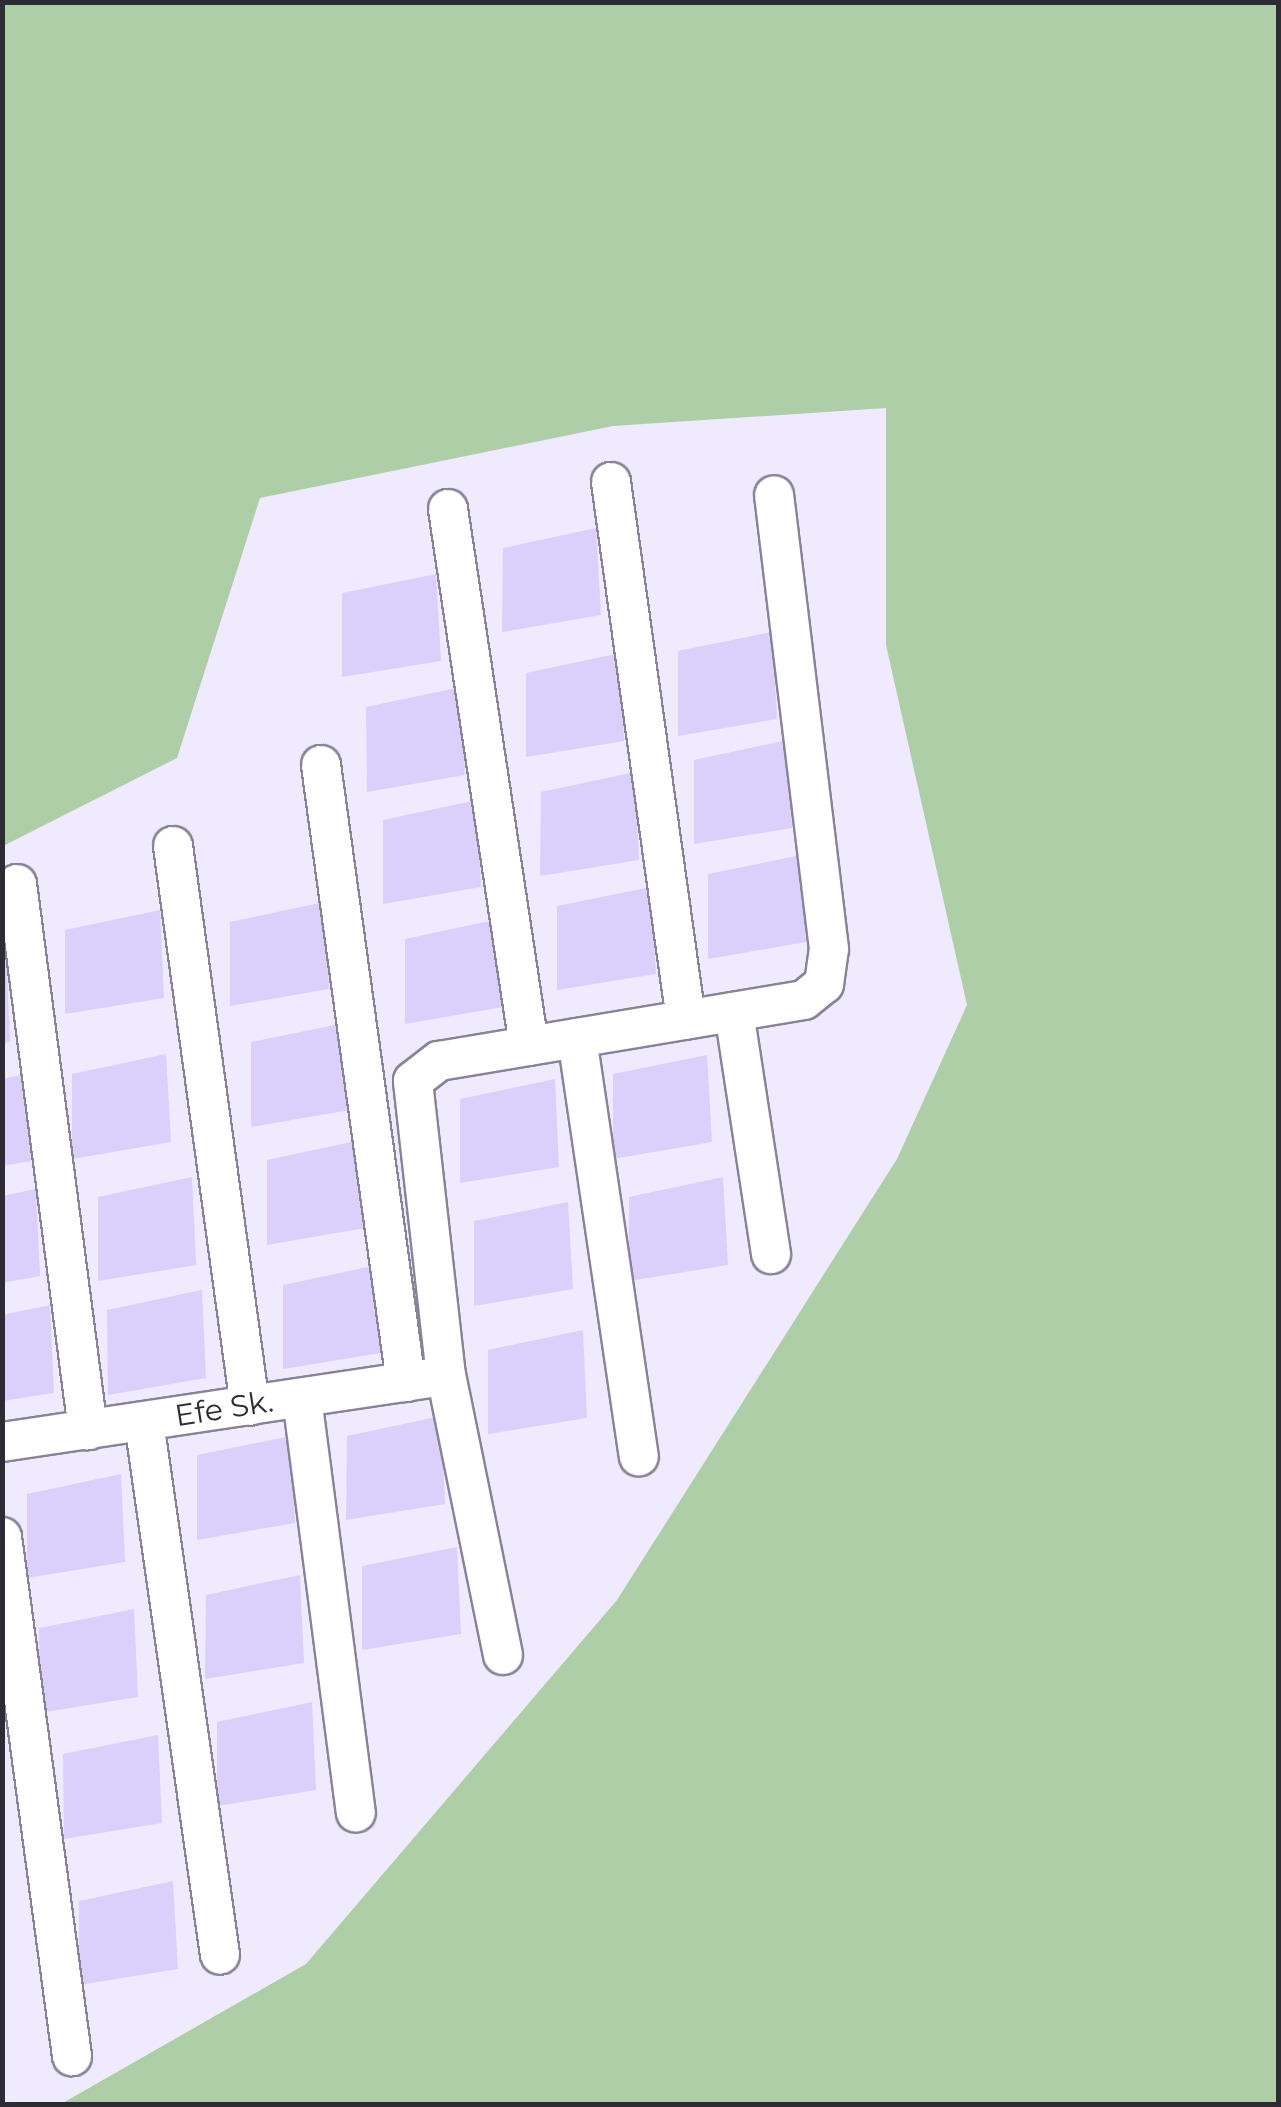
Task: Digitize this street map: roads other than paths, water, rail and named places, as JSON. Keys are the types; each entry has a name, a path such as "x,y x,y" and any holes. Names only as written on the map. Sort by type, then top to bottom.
{"street":[{"path":"611,482 686,1020"},
{"path":"503,1655 446,1376 413,1081 439,1061 804,1000 824,984 829,950 774,494"},
{"path":"448,510 530,1046"},
{"path":"321,766 406,1382"},
{"path":"173,846 250,1406"},
{"path":"17,884 88,1430"},
{"path":"734,1012 770,1254"},
{"path":"577,1038 639,1456"},
{"name":"Efe Sk.","path":"2,1442 446,1376"},
{"path":"302,1398 356,1812"},
{"path":"144,1422 220,1955"},
{"path":"2,1537 72,2056"}]}
